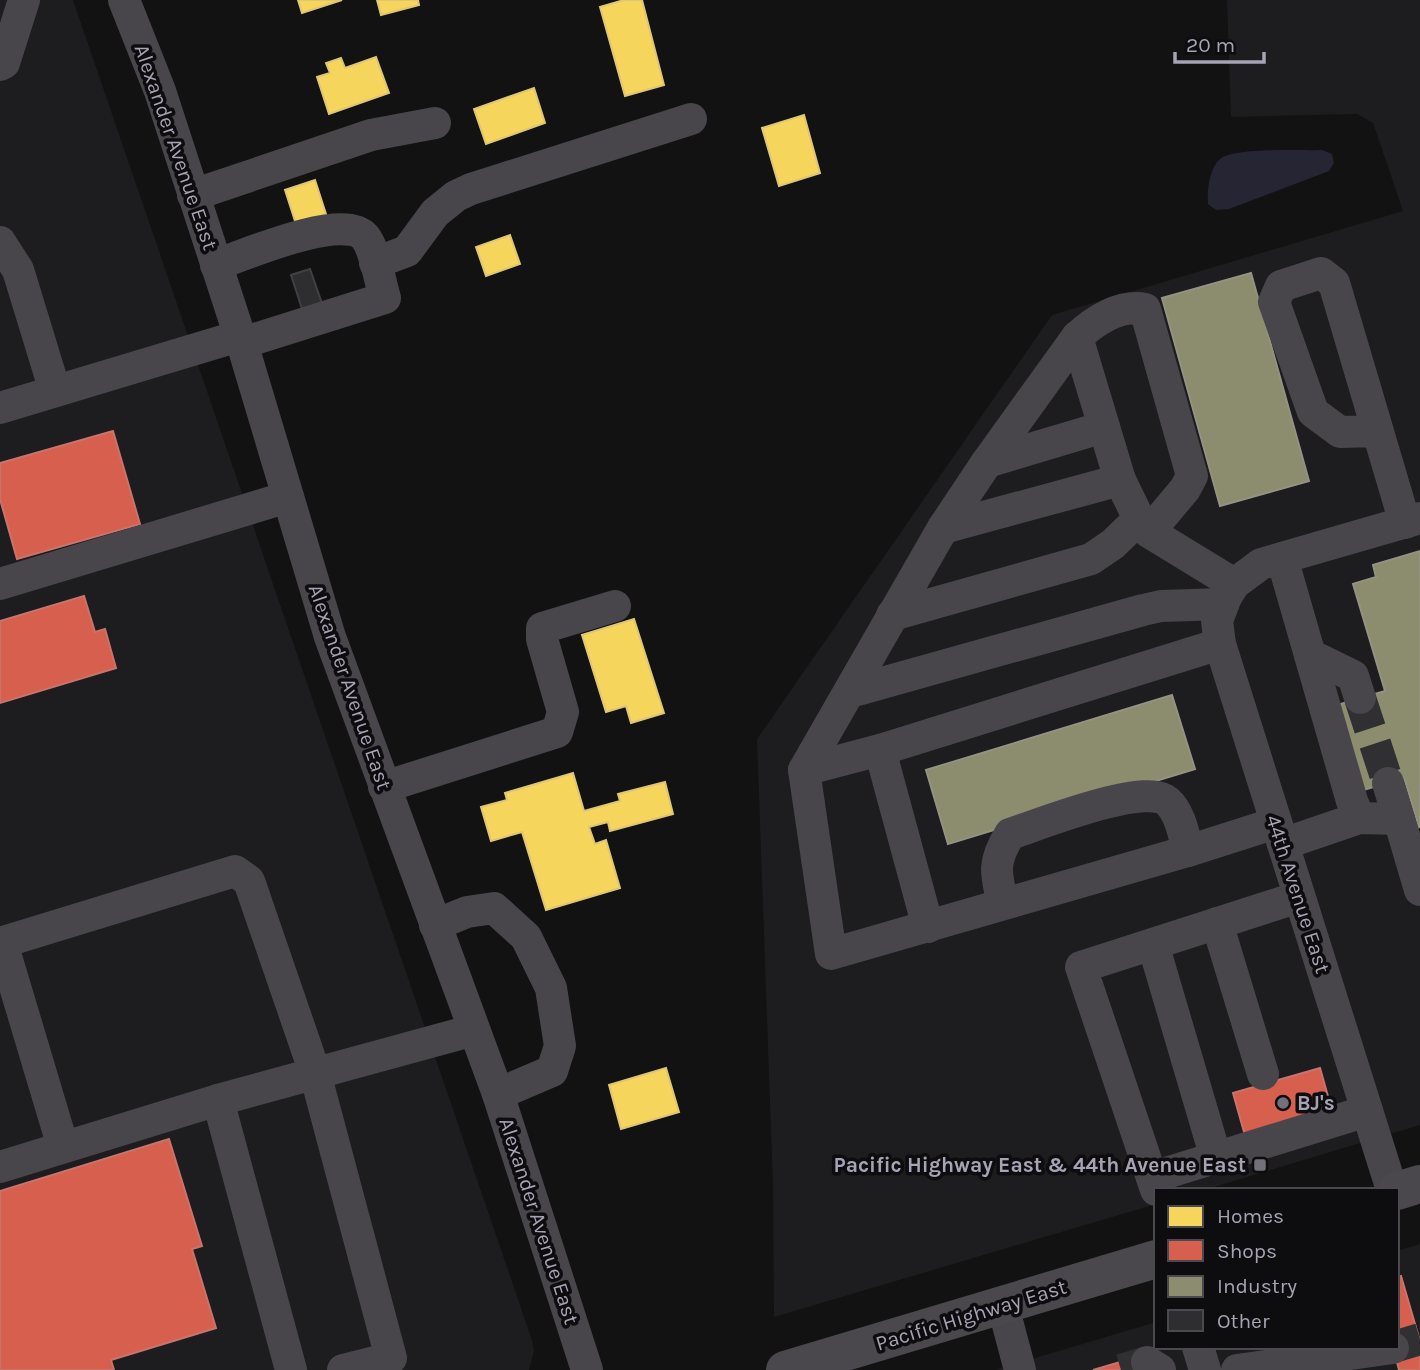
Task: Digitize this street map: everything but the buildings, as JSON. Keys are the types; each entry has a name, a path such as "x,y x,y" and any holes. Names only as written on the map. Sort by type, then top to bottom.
{"main road":[{"path":"1399,1190 1420,1184"},
{"name":"Pacific Highway East","path":"785,1370 841,1362 1003,1306 1154,1260"}],"street":[{"path":"0,65 4,63 24,0"},
{"name":"Alexander Avenue East","path":"124,0 160,91 241,339 330,637 498,1094 587,1370"},
{"path":"375,263 407,251 435,213 456,196 471,189 691,120"},
{"path":"193,195 371,135 435,123"},
{"path":"0,408 385,298 364,236 354,230 340,228 316,231 216,265"},
{"path":"0,242 18,270 55,391"},
{"path":"850,692 1143,610 1228,595 1261,564 1412,520 1377,431 1335,283 1321,274 1280,286 1274,302 1313,412 1340,432 1377,431"},
{"path":"892,615 1091,559 1144,525 1185,489 1192,476 1145,309 1135,307 1115,312 1094,321 1077,337 943,528 892,615 850,692 804,770 831,954 1188,851 1359,818 1399,819"},
{"path":"1077,337 1120,480 1144,525 1228,595"},
{"path":"987,462 1104,427"},
{"path":"943,528 1120,480"},
{"path":"0,584 288,497"},
{"path":"1282,558 1359,818"},
{"name":"44th Avenue East","path":"1228,595 1217,621 1220,644 1391,1188"},
{"path":"384,787 556,732 563,712 542,639 542,628 615,606"},
{"path":"804,770 880,750 1220,644"},
{"path":"1310,655 1353,676 1360,698"},
{"path":"880,750 929,927"},
{"path":"1388,783 1420,890"},
{"path":"1003,904 997,882 998,852 1010,834 1123,797 1152,795 1167,801 1181,824 1188,851"},
{"path":"63,1147 1,943 235,872 249,881 315,1073 391,1358 343,1370"},
{"path":"1299,897 1081,967 1154,1183 1216,1158 1367,1111"},
{"path":"435,925 467,912 494,908 526,937 551,989 560,1046 552,1071 498,1094"},
{"path":"1217,923 1263,1074"},
{"path":"1153,944 1216,1158"},
{"path":"0,1167 218,1100 474,1030"},
{"path":"218,1100 290,1370"},
{"path":"1003,1306 1020,1370"},
{"path":"1199,1349 1205,1370"},
{"path":"1237,1370 1386,1349"}],"shaded area":[{"path":"0,0 73,0 532,1340 534,1351 529,1370 0,1370"},
{"path":"1227,0 1420,0 1420,1125 1211,1188 1154,1188 1154,1205 774,1317 773,1186 757,739 1052,315 1403,211 1373,123 1357,114 1231,117"},
{"path":"1322,150 1332,154 1334,163 1329,171 1229,209 1216,210 1208,204 1208,186 1213,168 1220,159 1228,155 1253,151"},
{"path":"1420,1244 1420,1370 995,1370 1154,1323 1154,1349 1399,1349 1399,1250"}],"tunnel":[{"path":"1360,698 1388,783"},
{"path":"1399,1345 1420,1339"},
{"path":"1121,1370 1147,1362"}],"place":[{"name":"BJ's","path":"1283,1103"},
{"name":"Pacific Highway East & 44th Avenue East","path":"1260,1165"}]}
